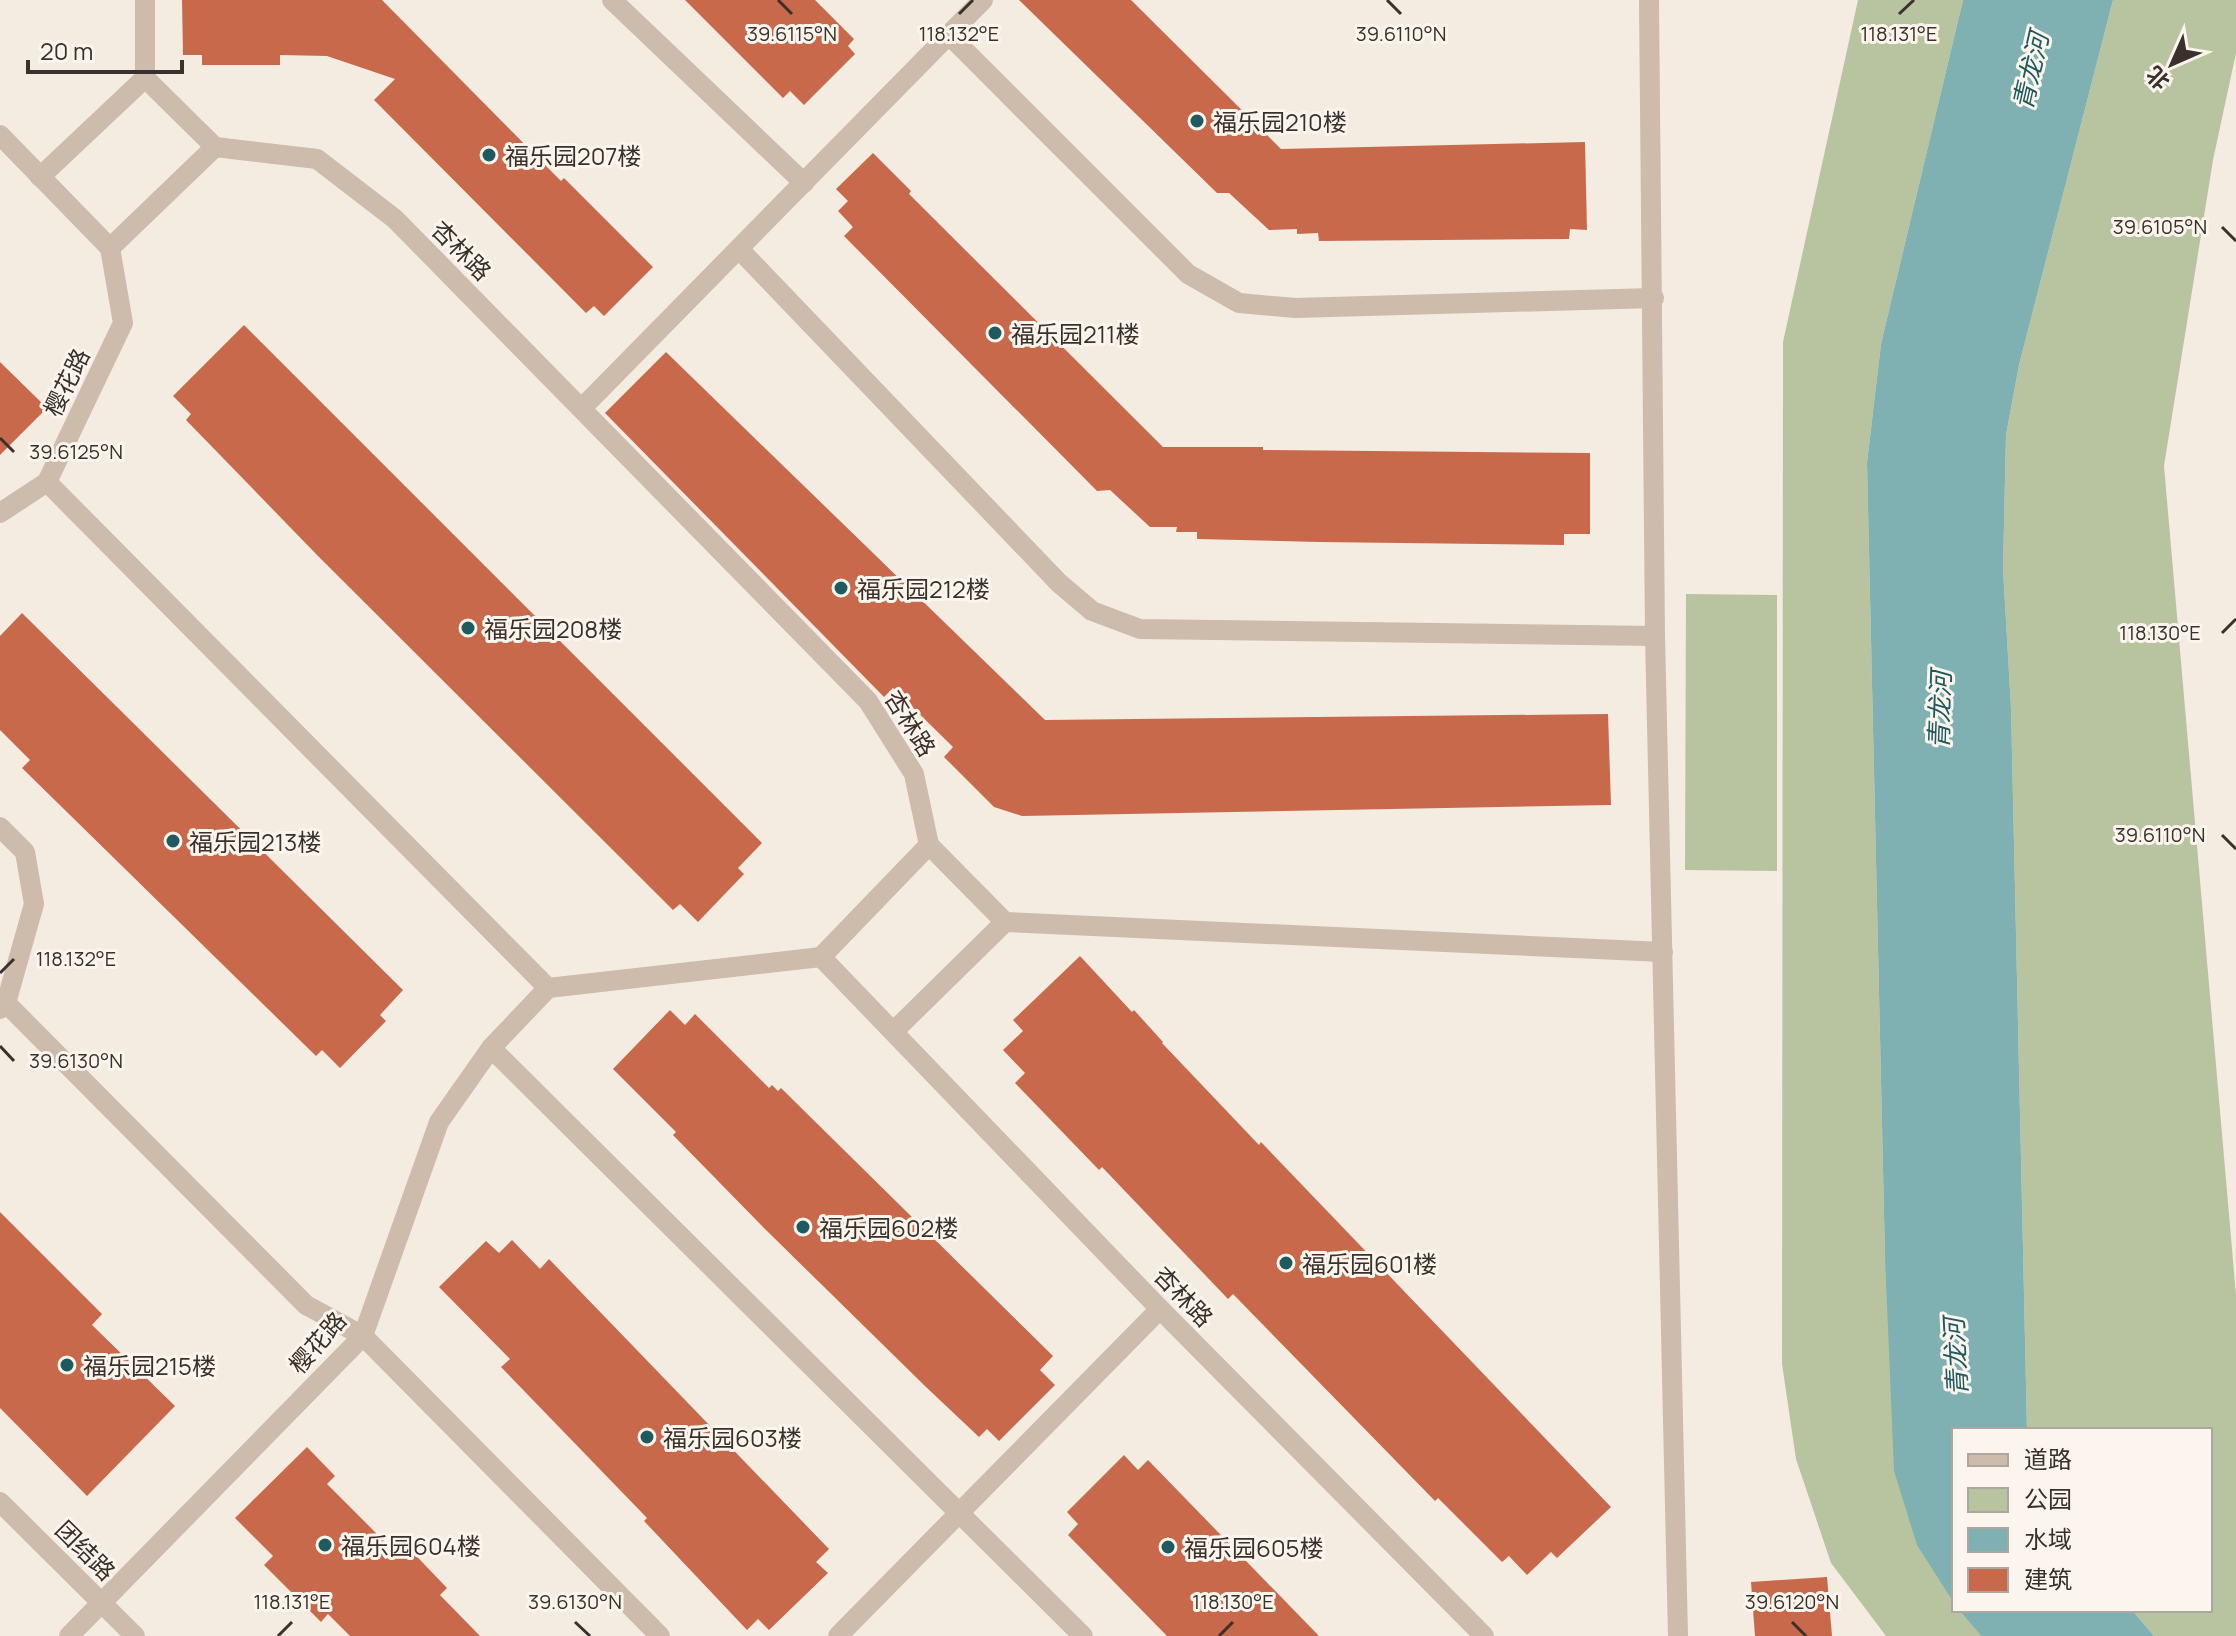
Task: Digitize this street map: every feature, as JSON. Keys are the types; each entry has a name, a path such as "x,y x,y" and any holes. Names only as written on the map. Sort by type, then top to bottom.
{"street":[{"path":"0,135 110,248 215,147 145,78 145,0"},
{"path":"612,0 804,183"},
{"path":"582,408 983,0"},
{"path":"1649,0 1655,636 1678,1636"},
{"path":"949,35 1188,274 1239,303 1295,308 1654,298"},
{"path":"40,177 145,78"},
{"name":"杏林路","path":"215,147 317,159 395,219 868,701 914,774 929,845"},
{"name":"樱花路","path":"47,482 123,323 110,248"},
{"path":"739,249 1059,583 1092,611 1140,629 1655,636"},
{"path":"0,513 47,482 548,988 821,957 929,845 1005,922 1663,952"},
{"path":"0,827 25,852 34,904 3,1006 306,1305 363,1336 660,1636"},
{"path":"894,1031 1005,922"},
{"name":"杏林路","path":"821,957 1160,1309 1484,1636"},
{"name":"樱花路","path":"69,1636 363,1336 439,1122 491,1048 548,988"},
{"path":"491,1048 1083,1636"},
{"path":"838,1636 1160,1309"},
{"name":"团结路","path":"0,1502 135,1636"}],"green space":[{"path":"1858,0 1963,0 1881,344 1867,463 1885,1257 1952,1612 1961,1612 1981,1636 1886,1636 1831,1563 1796,1459 1782,1364 1783,342"},
{"path":"2113,0 2236,0 2236,53 2213,160 2164,466 2236,1295 2236,1636 2154,1636 2134,1612 2212,1612 2212,1428 2027,1428 2011,708 2003,569 2006,435 2019,365"},
{"path":"1686,594 1777,595 1777,871 1685,870"}],"water":[{"name":"青龙河","path":"1963,0 2113,0 2019,365 2006,435 2003,569 2011,708 2027,1428 1952,1428 1952,1600 1917,1545 1894,1471 1885,1257 1867,463 1881,344"},
{"path":"1961,1612 2134,1612 2154,1636 1981,1636"}],"building":[{"name":"福乐园207楼","path":"182,0 382,0 561,181 564,178 653,267 604,316 594,306 586,313 374,100 395,79 327,56 280,55 280,65 202,65 202,55 183,55"},
{"path":"685,0 815,0 854,39 848,46 855,54 804,105 790,91 783,98"},
{"name":"福乐园210楼","path":"1019,0 1131,0 1281,149 1585,142 1587,230 1570,229 1569,239 1319,241 1318,233 1297,234 1297,229 1269,230 1229,193 1217,193"},
{"name":"福乐园211楼","path":"873,153 911,191 909,194 1163,447 1590,453 1590,534 1564,534 1564,545 1319,542 1197,539 1197,532 1176,532 1177,527 1150,527 1110,490 1097,491 844,236 853,227 838,211 848,201 836,189"},
{"name":"福乐园208楼","path":"244,325 762,843 738,868 744,874 698,922 680,904 673,910 186,420 191,414 173,396"},
{"name":"福乐园212楼","path":"666,352 1045,720 1608,714 1611,805 1022,816 994,807 944,757 953,747 893,688 884,697 605,413"},
{"path":"0,362 47,408 0,455"},
{"name":"福乐园213楼","path":"22,613 403,990 380,1015 386,1021 340,1068 322,1050 316,1056 22,768 30,760 0,730 0,636"},
{"name":"福乐园601楼","path":"1080,956 1611,1507 1557,1558 1551,1552 1527,1575 1509,1556 1502,1562 1438,1498 1435,1501 1233,1294 1228,1299 1102,1167 1099,1170 1015,1083 1025,1073 1003,1050 1023,1031 1013,1020"},
{"name":"福乐园602楼","path":"670,1010 685,1025 695,1014 769,1088 772,1085 778,1091 781,1088 1053,1356 1040,1370 1055,1385 999,1441 987,1429 979,1437 926,1387 765,1229 613,1069"},
{"name":"福乐园215楼","path":"0,1212 102,1314 92,1325 175,1406 87,1496 0,1408"},
{"name":"福乐园603楼","path":"512,1240 540,1269 549,1259 829,1549 816,1562 828,1573 769,1630 758,1619 747,1630 644,1521 647,1518 501,1367 510,1359 439,1287 486,1241 499,1253"},
{"name":"福乐园604楼","path":"307,1447 335,1476 327,1484 392,1549 401,1540 447,1588 440,1595 480,1636 350,1636 328,1614 321,1622 264,1565 273,1556 235,1518"},
{"name":"福乐园605楼","path":"1124,1455 1138,1470 1148,1460 1319,1636 1167,1636 1068,1535 1078,1524 1067,1512"},
{"path":"1827,1577 1832,1636 1755,1636 1751,1582"}],"place":[{"name":"福乐园210楼","path":"1197,121"},
{"name":"福乐园207楼","path":"489,155"},
{"name":"福乐园211楼","path":"995,333"},
{"name":"福乐园212楼","path":"841,588"},
{"name":"福乐园208楼","path":"468,628"},
{"name":"福乐园213楼","path":"173,841"},
{"name":"福乐园602楼","path":"803,1227"},
{"name":"福乐园601楼","path":"1286,1263"},
{"name":"福乐园215楼","path":"67,1365"},
{"name":"福乐园603楼","path":"647,1437"},
{"name":"福乐园604楼","path":"325,1545"},
{"name":"福乐园605楼","path":"1168,1547"}]}
